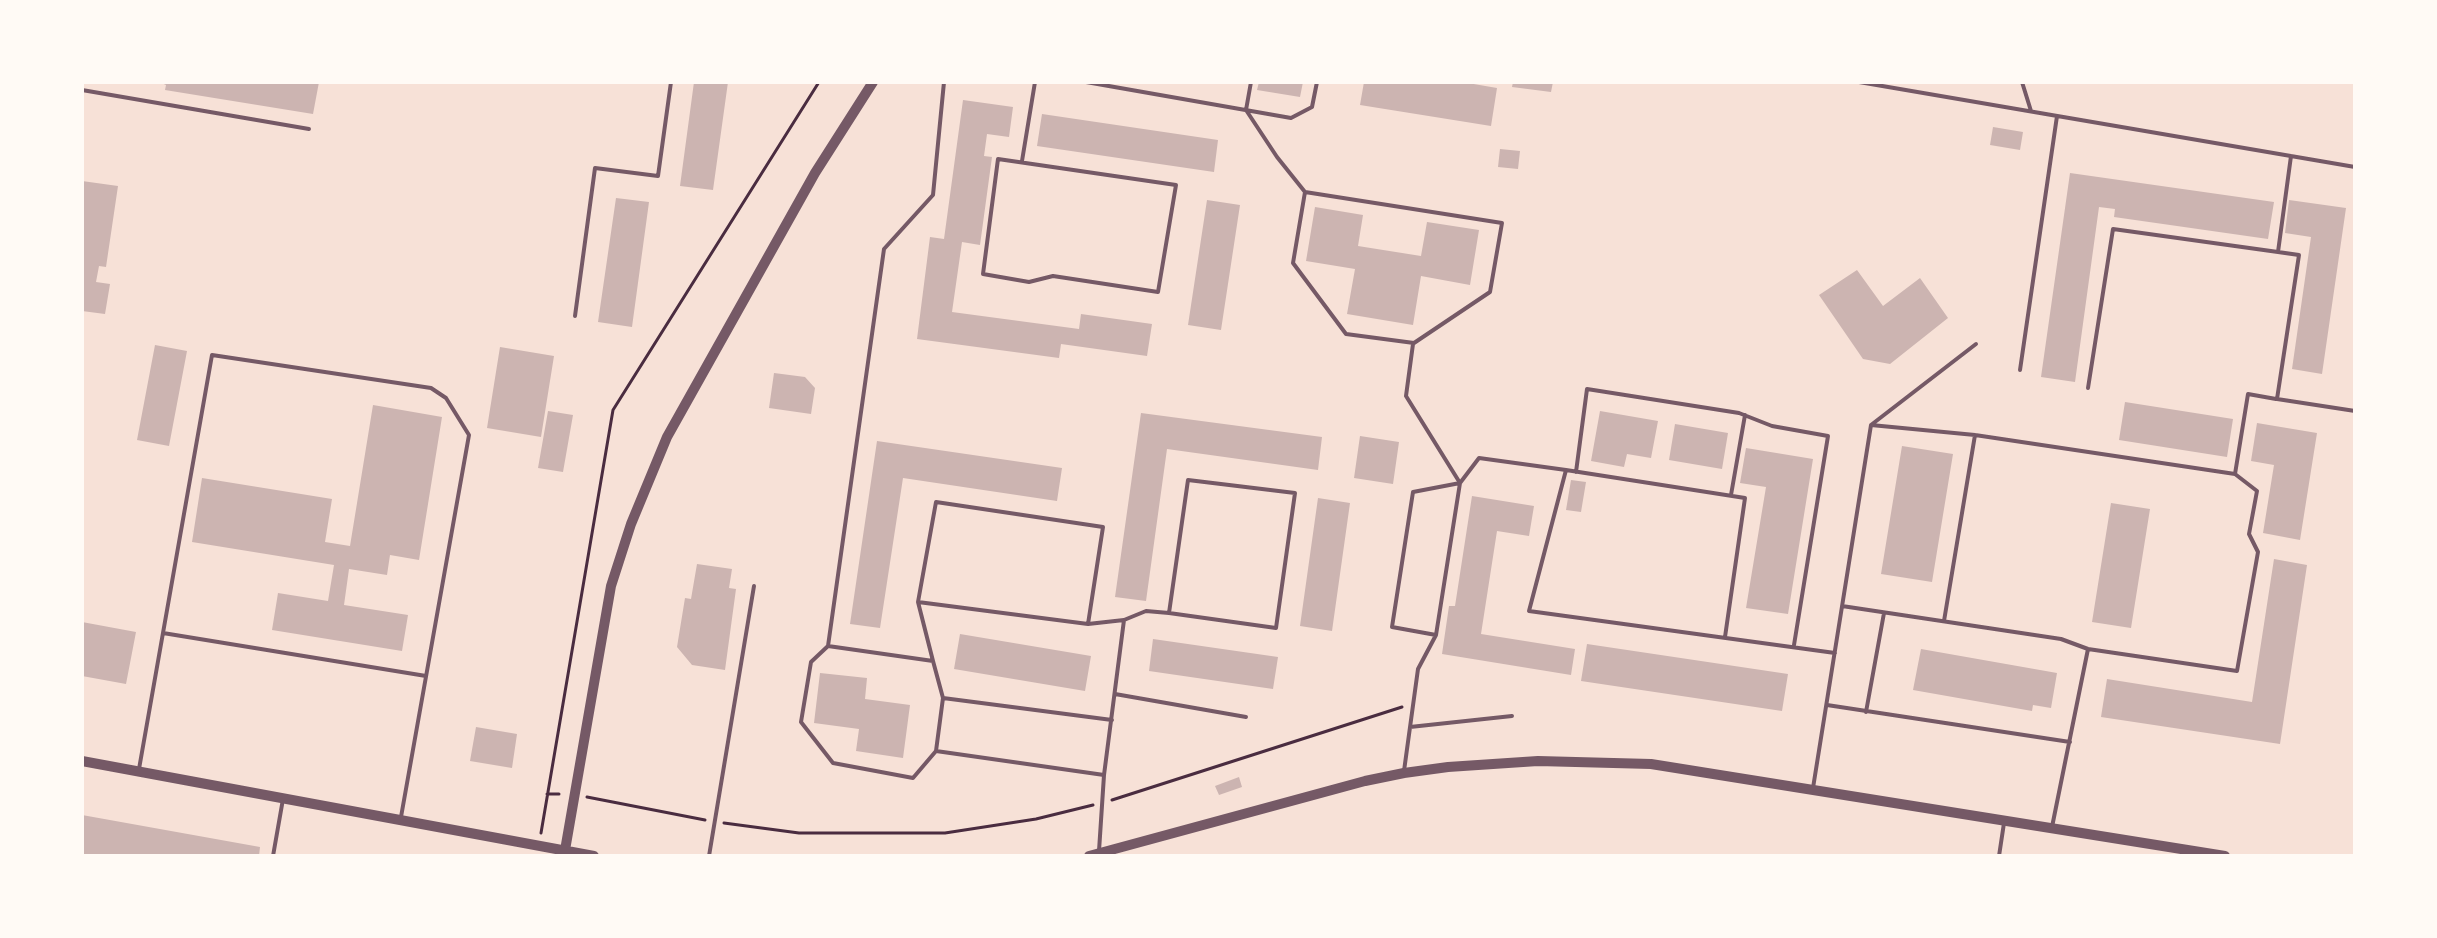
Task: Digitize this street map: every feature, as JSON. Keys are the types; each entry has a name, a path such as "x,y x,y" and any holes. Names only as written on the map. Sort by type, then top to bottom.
{"street":[{"path":"564,854 611,586 631,524 667,437 815,173 873,82"},
{"path":"82,761 538,846 564,854 594,856"},
{"path":"1094,855 1404,773 1538,761 1651,764 2225,856"}],"lane":[{"path":"575,316 595,168 658,176 671,82"},
{"path":"944,82 933,195 884,249 828,646 811,662 801,722 833,763 913,778 936,751 943,698 918,602 936,502 1103,527 1088,624"},
{"path":"1022,161 1035,82"},
{"path":"1086,82 1291,118 1312,107 1317,82"},
{"path":"1251,82 1246,110 1305,192 1502,223 1490,292 1414,343 1346,334 1293,263 1305,192"},
{"path":"1859,82 2355,167"},
{"path":"2022,82 2031,111"},
{"path":"82,90 309,129"},
{"path":"2020,370 2057,116"},
{"path":"2278,252 2291,156"},
{"path":"998,159 1022,161 1176,185 1158,292 1053,276 1029,282 983,274 998,159"},
{"path":"2088,388 2113,229 2299,255 2277,399"},
{"path":"1414,343 1406,396 1460,483"},
{"path":"1812,790 1871,425 1976,344"},
{"path":"138,771 212,355 431,388 446,398 469,435 400,820"},
{"path":"1576,472 1587,389 1745,415 1772,426 1828,436 1794,646"},
{"path":"2235,474 2248,394 2355,411"},
{"path":"1731,495 1745,415"},
{"path":"1842,606 2061,639 2088,649 2237,671 2258,552 2249,534 2257,491 2235,474 1975,435 1871,425"},
{"path":"1944,621 1975,435"},
{"path":"1404,773 1418,669 1436,635 1460,483 1479,458 1745,498 1725,637"},
{"path":"1566,470 1529,611 1835,653"},
{"path":"918,602 1088,624 1124,620 1146,611 1276,628 1295,493 1188,480 1169,613"},
{"path":"1436,635 1392,627 1413,492 1460,483"},
{"path":"709,856 754,586"},
{"path":"1866,712 1884,613"},
{"path":"1094,855 1124,620"},
{"path":"163,633 426,676"},
{"path":"828,646 933,661"},
{"path":"2052,828 2088,649"},
{"path":"1115,694 1246,717"},
{"path":"943,698 1112,720"},
{"path":"1826,705 2070,742"},
{"path":"1410,727 1512,716"},
{"path":"936,751 1104,775"},
{"path":"273,856 283,798"},
{"path":"1999,856 2004,821"}],"path":[{"path":"538,846 613,410 819,82"},
{"path":"547,794 573,794 714,822 799,833 945,833 1036,819 1102,803 1413,704"}],"building":[{"path":"159,82 319,82 313,114 165,90 166,85"},
{"path":"694,82 728,82 713,190 680,186"},
{"path":"1259,82 1303,82 1300,97 1257,90"},
{"path":"1364,82 1462,82 1497,88 1491,126 1360,105"},
{"path":"1513,82 1553,82 1551,92 1512,87"},
{"path":"963,100 1013,107 1009,137 987,134 984,156 992,157 980,245 962,242 952,312 1079,329 1081,314 1152,324 1147,356 1061,344 1059,358 917,339 930,237 944,239"},
{"path":"1042,114 1218,140 1214,172 1037,146"},
{"path":"1993,127 2023,132 2020,150 1990,145"},
{"path":"1500,149 1520,151 1518,169 1498,167"},
{"path":"2070,173 2274,202 2268,239 2114,217 2115,209 2099,207 2075,382 2041,377"},
{"path":"82,181 118,186 106,267 99,266 96,282 110,284 105,314 82,311"},
{"path":"616,198 649,202 632,327 598,322"},
{"path":"1207,200 1240,205 1221,330 1188,325"},
{"path":"2289,200 2346,208 2322,374 2292,369 2311,237 2285,233"},
{"path":"1315,207 1363,215 1358,246 1421,256 1427,222 1479,230 1470,285 1421,276 1413,325 1347,314 1355,269 1306,261"},
{"path":"1857,270 1883,306 1920,278 1948,318 1890,364 1863,359 1819,295"},
{"path":"155,345 187,351 169,446 137,440"},
{"path":"500,347 554,356 541,437 487,428"},
{"path":"774,373 805,377 815,388 811,414 769,408"},
{"path":"2125,402 2233,419 2227,457 2119,440"},
{"path":"373,405 442,417 419,560 390,555 387,575 349,569 344,605 408,615 402,651 272,630 278,593 328,601 334,565 192,542 202,478 332,499 325,542 350,546"},
{"path":"548,411 573,415 563,472 538,468"},
{"path":"1600,411 1658,421 1651,458 1627,454 1624,467 1591,461"},
{"path":"1141,413 1322,437 1318,470 1167,449 1146,601 1115,597"},
{"path":"2257,423 2317,433 2300,540 2263,533 2274,465 2251,461"},
{"path":"1675,424 1728,433 1722,469 1669,460"},
{"path":"1360,436 1399,442 1393,484 1354,478"},
{"path":"877,441 1062,468 1057,501 903,478 880,628 850,624"},
{"path":"1902,446 1953,454 1932,582 1881,574"},
{"path":"1746,448 1813,459 1788,614 1746,608 1766,487 1740,483"},
{"path":"1571,480 1586,482 1581,512 1566,510"},
{"path":"1472,496 1534,506 1529,536 1497,531 1481,634 1575,649 1571,675 1442,654 1449,606 1455,606"},
{"path":"1318,498 1350,503 1332,631 1300,626"},
{"path":"2111,503 2150,509 2131,628 2092,622"},
{"path":"2274,559 2307,565 2280,744 2101,717 2107,679 2252,702"},
{"path":"697,564 732,569 729,588 736,589 725,670 692,665 677,647 685,598 691,599"},
{"path":"82,622 136,632 126,684 82,676"},
{"path":"960,634 1091,656 1085,691 954,669"},
{"path":"1153,639 1278,657 1273,689 1149,671"},
{"path":"1587,644 1788,674 1782,711 1581,681"},
{"path":"1921,649 2057,673 2051,708 2033,705 2032,711 1913,690"},
{"path":"820,673 867,678 865,699 910,705 903,758 856,751 859,729 814,723"},
{"path":"476,727 517,734 512,768 470,761"},
{"path":"1239,777 1242,787 1219,795 1215,786"},
{"path":"82,815 260,847 259,856 82,856"}]}
